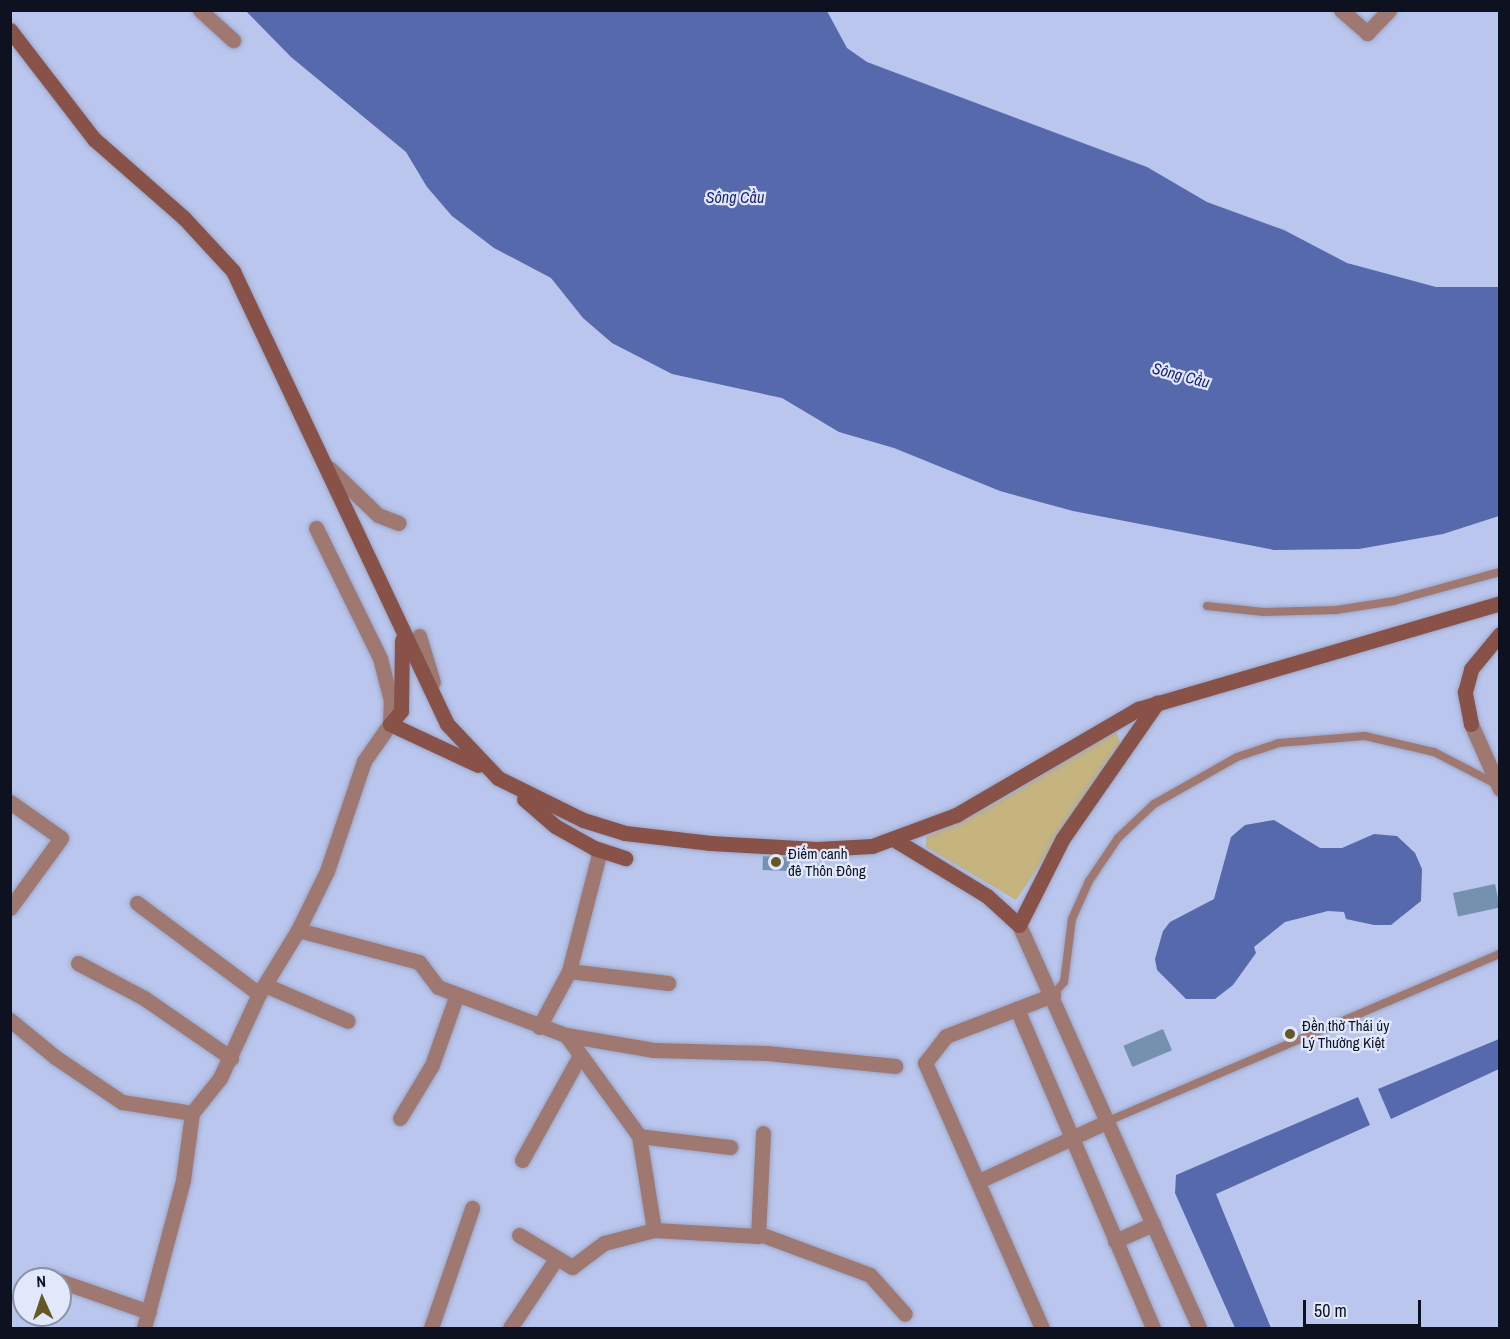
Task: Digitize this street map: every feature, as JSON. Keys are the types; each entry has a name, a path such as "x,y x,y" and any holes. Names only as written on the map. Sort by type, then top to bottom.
{"main road":[{"path":"10,30 94,139 184,218 233,270 329,468 402,634 447,724 483,766"},
{"path":"402,634 401,711 390,724 483,766 546,805 625,833 851,850 895,840 956,815 1114,720 1156,703 1500,603"},
{"path":"1471,724 1465,692 1471,669 1500,634"},
{"path":"895,840 987,896 1019,925 1063,838 1156,703"},
{"path":"509,784 555,826 600,850 625,858"}],"street":[{"path":"200,10 233,40"},
{"path":"1341,10 1366,33 1389,10"},
{"path":"329,468 378,515 399,523"},
{"path":"144,1329 183,1180 192,1113 231,1058 262,990 298,930 327,871 364,761 390,724 391,701 380,658 316,528"},
{"path":"419,636 447,724"},
{"path":"1471,724 1498,787"},
{"path":"10,802 61,838 10,908"},
{"path":"539,1027 569,971 600,850"},
{"path":"137,903 262,990 348,1021"},
{"path":"1019,925 1053,994 1199,1329"},
{"path":"298,930 419,962 430,981 539,1027 566,1035 654,1050 767,1053 895,1066"},
{"path":"78,963 144,998 231,1058"},
{"path":"569,971 668,983"},
{"path":"400,1118 432,1065 457,994"},
{"path":"1042,1329 979,1181 925,1063 946,1036 1053,994"},
{"path":"1017,1009 1153,1329"},
{"path":"10,1020 55,1057 122,1102 192,1113"},
{"path":"566,1035 579,1057 639,1136 654,1230"},
{"path":"522,1160 579,1057"},
{"path":"979,1181 1108,1120"},
{"path":"760,1234 763,1133"},
{"path":"639,1136 730,1147"},
{"path":"431,1329 472,1208"},
{"path":"1115,1241 1153,1224"},
{"path":"519,1235 556,1259 574,1267 604,1243 654,1230 753,1237 760,1234 870,1275 905,1314"},
{"path":"510,1329 556,1259"},
{"path":"72,1285 149,1312"}],"lane":[{"path":"1207,606 1264,612 1336,610 1394,600 1500,572"},
{"path":"1053,994 1064,982 1072,919 1089,881 1118,838 1154,804 1237,757 1280,743 1365,736 1434,752 1498,787"},
{"path":"1108,1120 1500,954"}],"shaded area":[{"path":"1116,731 1121,745 1016,900 926,847 926,837 989,807"}],"water":[{"name":"Sông Cầu","path":"246,11 827,11 847,48 867,62 1147,167 1207,202 1284,230 1347,263 1436,287 1499,287 1499,516 1443,534 1359,549 1274,550 1073,511 1000,491 894,448 839,432 782,398 672,374 612,343 583,318 551,278 494,248 452,216 427,187 406,152 291,57"},
{"path":"1274,820 1320,848 1342,848 1374,834 1397,836 1415,853 1422,869 1421,901 1391,925 1374,925 1346,919 1344,912 1328,911 1285,922 1254,947 1256,953 1233,985 1215,999 1186,999 1157,970 1155,959 1163,931 1170,922 1214,899 1231,837 1245,825"},
{"path":"1499,1039 1499,1069 1391,1119 1378,1089"},
{"path":"1358,1097 1370,1125 1216,1194 1271,1328 1235,1328 1175,1193 1176,1175"}],"building":[{"name":"Điếm canh đê Thôn Đông","path":"763,856 790,857 789,871 763,870"},
{"path":"1495,884 1500,907 1458,916 1453,893"},
{"path":"1163,1029 1172,1050 1132,1067 1123,1046"}],"place":[{"name":"Điếm canh đê Thôn Đông","path":"776,862"},
{"name":"Đền thờ Thái úy Lý Thường Kiệt","path":"1290,1034"}]}
